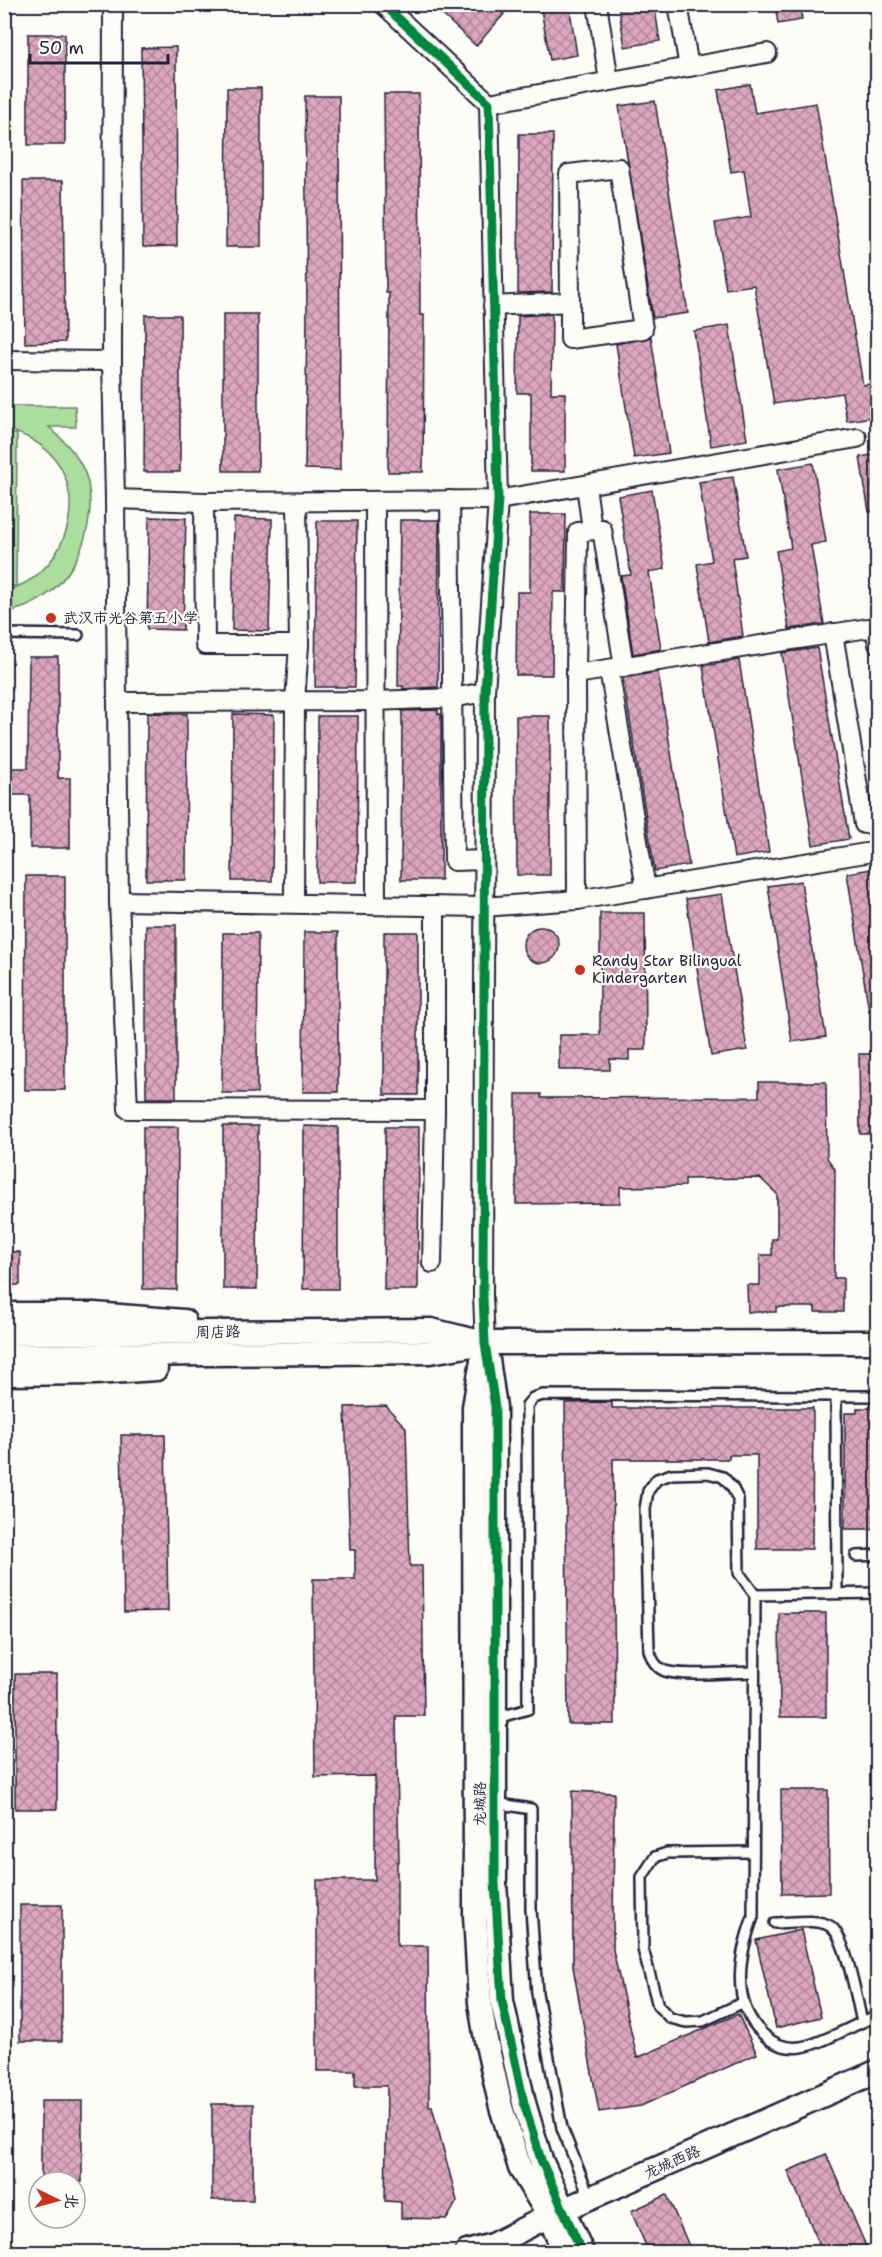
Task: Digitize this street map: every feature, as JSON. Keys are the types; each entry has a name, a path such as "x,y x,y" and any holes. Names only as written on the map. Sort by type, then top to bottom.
{"street":[{"path":"113,4 112,361 118,902 128,1109 435,1110"},
{"path":"383,4 489,103 498,500 485,692 483,907 485,1343"},
{"path":"597,4 609,81"},
{"path":"678,4 689,67"},
{"path":"489,103 767,53"},
{"path":"619,168 643,329 570,339 570,302 569,174 619,168"},
{"path":"494,306 570,302"},
{"path":"4,360 112,361"},
{"path":"115,499 204,502 498,500 857,438"},
{"path":"586,485 592,531"},
{"path":"450,500 454,861 484,860"},
{"path":"375,501 376,904"},
{"path":"204,502 205,645 299,645"},
{"path":"294,903 295,701 299,645 297,502"},
{"path":"577,900 578,532 602,530 616,668 646,889"},
{"path":"576,674 874,627 878,644"},
{"path":"833,633 864,824 878,821"},
{"path":"117,702 374,701 452,698 485,692"},
{"path":"118,902 483,907 577,900 878,851"},
{"path":"432,1263 435,906"},
{"path":"4,1314 154,1317 257,1331"},
{"name":"周店路","path":"4,1356 93,1345 257,1331 430,1341"},
{"name":"周店路","path":"4,1334 93,1345 257,1354 430,1341"},
{"path":"430,1341 485,1343 878,1342"},
{"name":"龙城路","path":"485,1343 495,1407 495,1914 502,2001 524,2103 557,2213 564,2253"},
{"name":"龙城路","path":"485,1343 474,1407 475,1915 480,2003 494,2075 520,2168 557,2213 582,2253"},
{"path":"4,1374 150,1370 257,1354"},
{"name":"龙城西路","path":"467,2253 492,2245 557,2213 878,2071"}],"lane":[{"path":"4,634 78,635"},
{"path":"494,1719 528,1709 527,1405 533,1398 543,1395 878,1396"},
{"path":"836,1396 837,1593"},
{"path":"754,1672 679,1673 664,1671 654,1664 649,1650 645,1509 648,1491 657,1479 672,1474 708,1473 723,1477 732,1487 738,1499 739,1573 755,1595 753,1917 743,1944 740,1976 742,2002 753,2024 770,2041 782,2046 800,2048 878,2015"},
{"path":"856,1556 878,1555"},
{"path":"755,1595 878,1593"},
{"path":"495,1803 531,1809 531,1909 537,1993 562,2128 590,2199"},
{"path":"742,2002 703,2021 686,2022 670,2018 658,2006 643,1949 642,1877 655,1857 667,1853 753,1852"},
{"path":"775,1923 820,1923 831,1927 836,1932 841,1938 862,2022"}],"green space":[{"path":"5,406 75,406 76,427 49,427 78,459 86,475 90,504 88,525 82,546 73,566 60,583 44,597 26,607 5,612 5,590 24,583 41,572 54,556 64,538 69,518 70,497 65,477 50,453 32,440 5,429"},
{"path":"5,434 17,434 16,586 5,586"}],"building":[{"path":"431,4 493,4 504,14 476,46"},
{"path":"540,4 569,4 577,55 550,60"},
{"path":"618,4 654,4 660,41 625,47"},
{"path":"775,4 800,4 802,20 778,24"},
{"path":"28,34 65,34 65,145 28,145"},
{"path":"176,47 177,246 143,247 141,48"},
{"path":"750,84 755,113 816,103 863,385 878,383 878,416 847,421 842,393 774,404 754,285 726,289 715,223 751,217 744,170 731,172 718,90"},
{"path":"227,88 261,88 261,247 226,247"},
{"path":"384,94 419,94 420,315 424,315 423,472 388,472 389,293 386,293"},
{"path":"305,96 339,96 340,470 305,469 307,313"},
{"path":"655,101 688,313 653,318 619,106"},
{"path":"519,134 553,134 552,292 518,293"},
{"path":"23,181 63,181 65,342 25,343"},
{"path":"223,314 258,314 258,471 223,471"},
{"path":"552,314 551,393 565,393 565,471 531,471 531,393 517,393 518,316"},
{"path":"145,315 180,315 180,472 144,472"},
{"path":"729,325 747,440 711,446 694,331"},
{"path":"651,337 669,453 634,458 616,344"},
{"path":"878,454 878,511 869,512 860,457"},
{"path":"813,463 826,542 811,545 824,624 789,629 776,551 791,548 778,469"},
{"path":"733,477 746,556 732,558 743,636 709,642 697,564 712,561 699,482"},
{"path":"652,490 665,569 649,572 661,649 633,654 621,576 631,575 618,496"},
{"path":"530,514 566,514 565,592 553,592 552,675 516,675 517,592 530,592"},
{"path":"149,517 186,518 183,630 147,629"},
{"path":"234,518 272,519 269,631 232,630"},
{"path":"400,520 439,520 438,687 403,689 403,686 398,686"},
{"path":"317,521 357,521 355,687 315,687"},
{"path":"817,648 849,839 813,845 782,653"},
{"path":"29,657 58,657 58,778 70,778 70,848 30,848 30,795 4,795 4,768 28,768"},
{"path":"739,660 769,852 734,858 703,666"},
{"path":"658,672 689,865 655,871 623,678"},
{"path":"438,710 438,714 441,714 441,880 401,880 402,711"},
{"path":"147,713 187,714 186,880 146,880"},
{"path":"233,714 274,715 272,881 232,881"},
{"path":"318,716 358,716 357,882 317,882"},
{"path":"516,716 550,716 550,875 517,875"},
{"path":"878,868 878,1010 869,1011 847,873"},
{"path":"26,876 65,876 65,1090 25,1090"},
{"path":"801,881 826,1037 792,1042 768,886"},
{"path":"722,894 747,1050 711,1056 686,899"},
{"path":"600,913 645,913 646,1050 629,1050 629,1060 610,1059 610,1070 559,1070 559,1035 600,1035"},
{"path":"146,925 176,925 176,1098 146,1098"},
{"path":"541,927 553,933 559,945 553,957 541,963 529,957 523,945 529,933"},
{"path":"304,932 338,932 338,1092 303,1092"},
{"path":"384,932 418,932 418,1095 384,1095"},
{"path":"223,933 258,933 257,1093 222,1093"},
{"path":"859,1054 878,1054 878,1134 860,1134"},
{"path":"759,1082 826,1082 827,1158 835,1169 834,1278 843,1278 843,1312 815,1312 815,1307 776,1307 776,1312 748,1312 747,1285 760,1285 760,1255 772,1255 772,1239 777,1239 777,1194 760,1178 685,1179 685,1186 620,1187 620,1203 516,1204 516,1094 541,1094 541,1098 759,1097"},
{"path":"223,1126 258,1126 257,1289 223,1289"},
{"path":"304,1126 338,1127 338,1289 303,1289"},
{"path":"143,1127 178,1127 177,1290 143,1289"},
{"path":"385,1127 419,1127 418,1290 384,1290"},
{"path":"4,1252 20,1252 20,1285 4,1285"},
{"path":"612,1402 612,1408 813,1408 812,1549 757,1549 757,1455 729,1455 729,1459 613,1459 615,1724 568,1724 565,1403"},
{"path":"386,1406 406,1428 410,1566 422,1566 424,1716 396,1716 399,1862 397,1862 397,1946 428,1946 429,2106 432,2106 457,2201 447,2219 401,2218 401,2202 385,2201 387,2086 355,2086 355,2071 317,2071 317,1880 375,1880 375,1776 315,1777 313,1579 355,1579 355,1550 350,1550 345,1407"},
{"path":"857,1408 878,1408 878,1529 845,1529 845,1413 857,1413"},
{"path":"121,1435 165,1435 168,1611 124,1612"},
{"path":"779,1613 826,1613 826,1717 780,1717"},
{"path":"15,1674 57,1674 57,1809 15,1809"},
{"path":"781,1790 828,1790 829,1893 782,1894"},
{"path":"572,1791 614,1793 613,1950 637,2058 738,2014 757,2054 641,2106 599,2112 573,1967"},
{"path":"20,1905 62,1905 62,2041 20,2041"},
{"path":"801,1930 821,2017 776,2028 756,1940"},
{"path":"41,2101 82,2101 82,2170 41,2170"},
{"path":"212,2104 253,2104 253,2200 212,2200"},
{"path":"826,2154 869,2253 823,2253 788,2171"},
{"path":"667,2195 692,2253 649,2253 631,2211"}],"cycle path":[{"path":"383,4 489,103 498,500 485,692 483,1296 485,1343 495,1407 495,1882 502,2001 524,2103 541,2160 582,2252"}],"place":[{"name":"武汉市光谷第五小学","path":"51,618"},
{"name":"Randy Star Bilingual Kindergarten","path":"580,970"}]}
